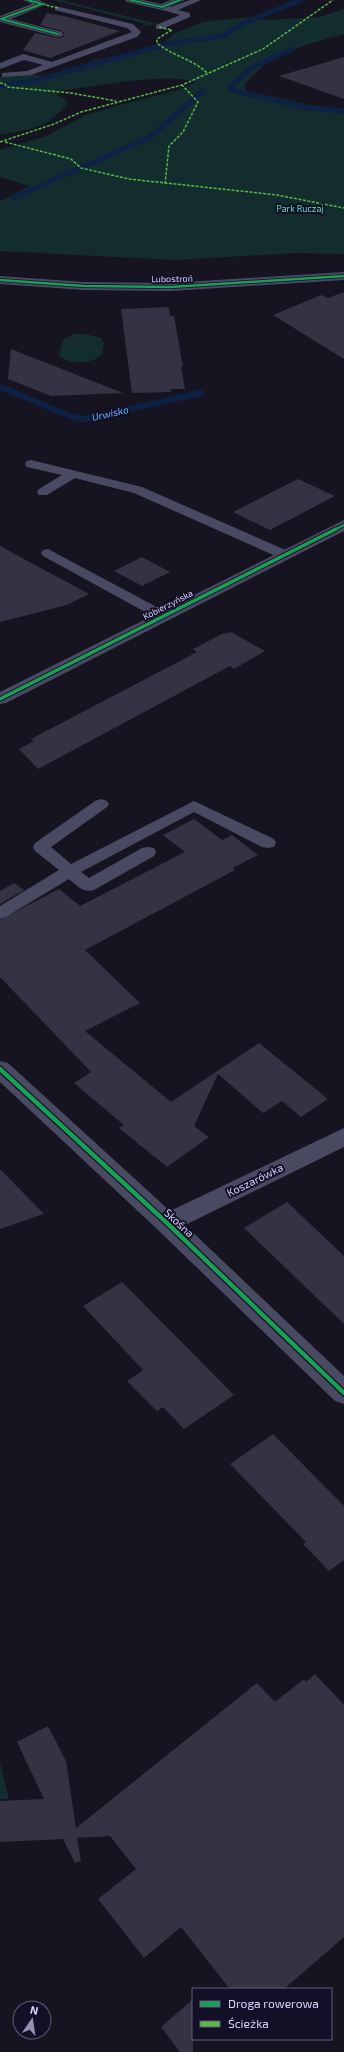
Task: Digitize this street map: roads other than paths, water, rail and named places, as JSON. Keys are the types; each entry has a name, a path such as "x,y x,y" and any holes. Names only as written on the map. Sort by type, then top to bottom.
{"street":[{"path":"28,0 58,8"},
{"path":"130,0 162,7 180,0"},
{"path":"42,4 1,19 58,34"},
{"name":"Lubostroń","path":"0,280 84,286 155,288 210,286 344,276"},
{"name":"Kobierzyńska","path":"0,699 344,525"},
{"name":"Skośna","path":"0,1068 167,1223 344,1393"},
{"name":"Koszarówka","path":"167,1223 344,1137"}],"lane":[{"path":"173,10 197,0"},
{"path":"159,26 188,15 162,7"},
{"path":"5,76 28,72 52,65 137,32 130,26 58,8"},
{"path":"0,66 23,58 52,65"},
{"path":"31,464 138,490 285,555"},
{"path":"43,492 73,474"},
{"path":"48,553 163,616"},
{"path":"101,804 41,847 88,886 148,852"},
{"path":"0,913 70,871 194,806 268,843"}],"waterway":[{"path":"0,86 37,80 167,44 223,36 248,21 301,0"},
{"path":"292,49 251,68 230,87 234,91 309,108 344,111"},
{"path":"13,198 150,137 204,90"},
{"name":"Urwisko","path":"0,387 73,417 84,419 201,393"}],"park label":[{"name":"Park Ruczaj","path":"300,209"}]}
